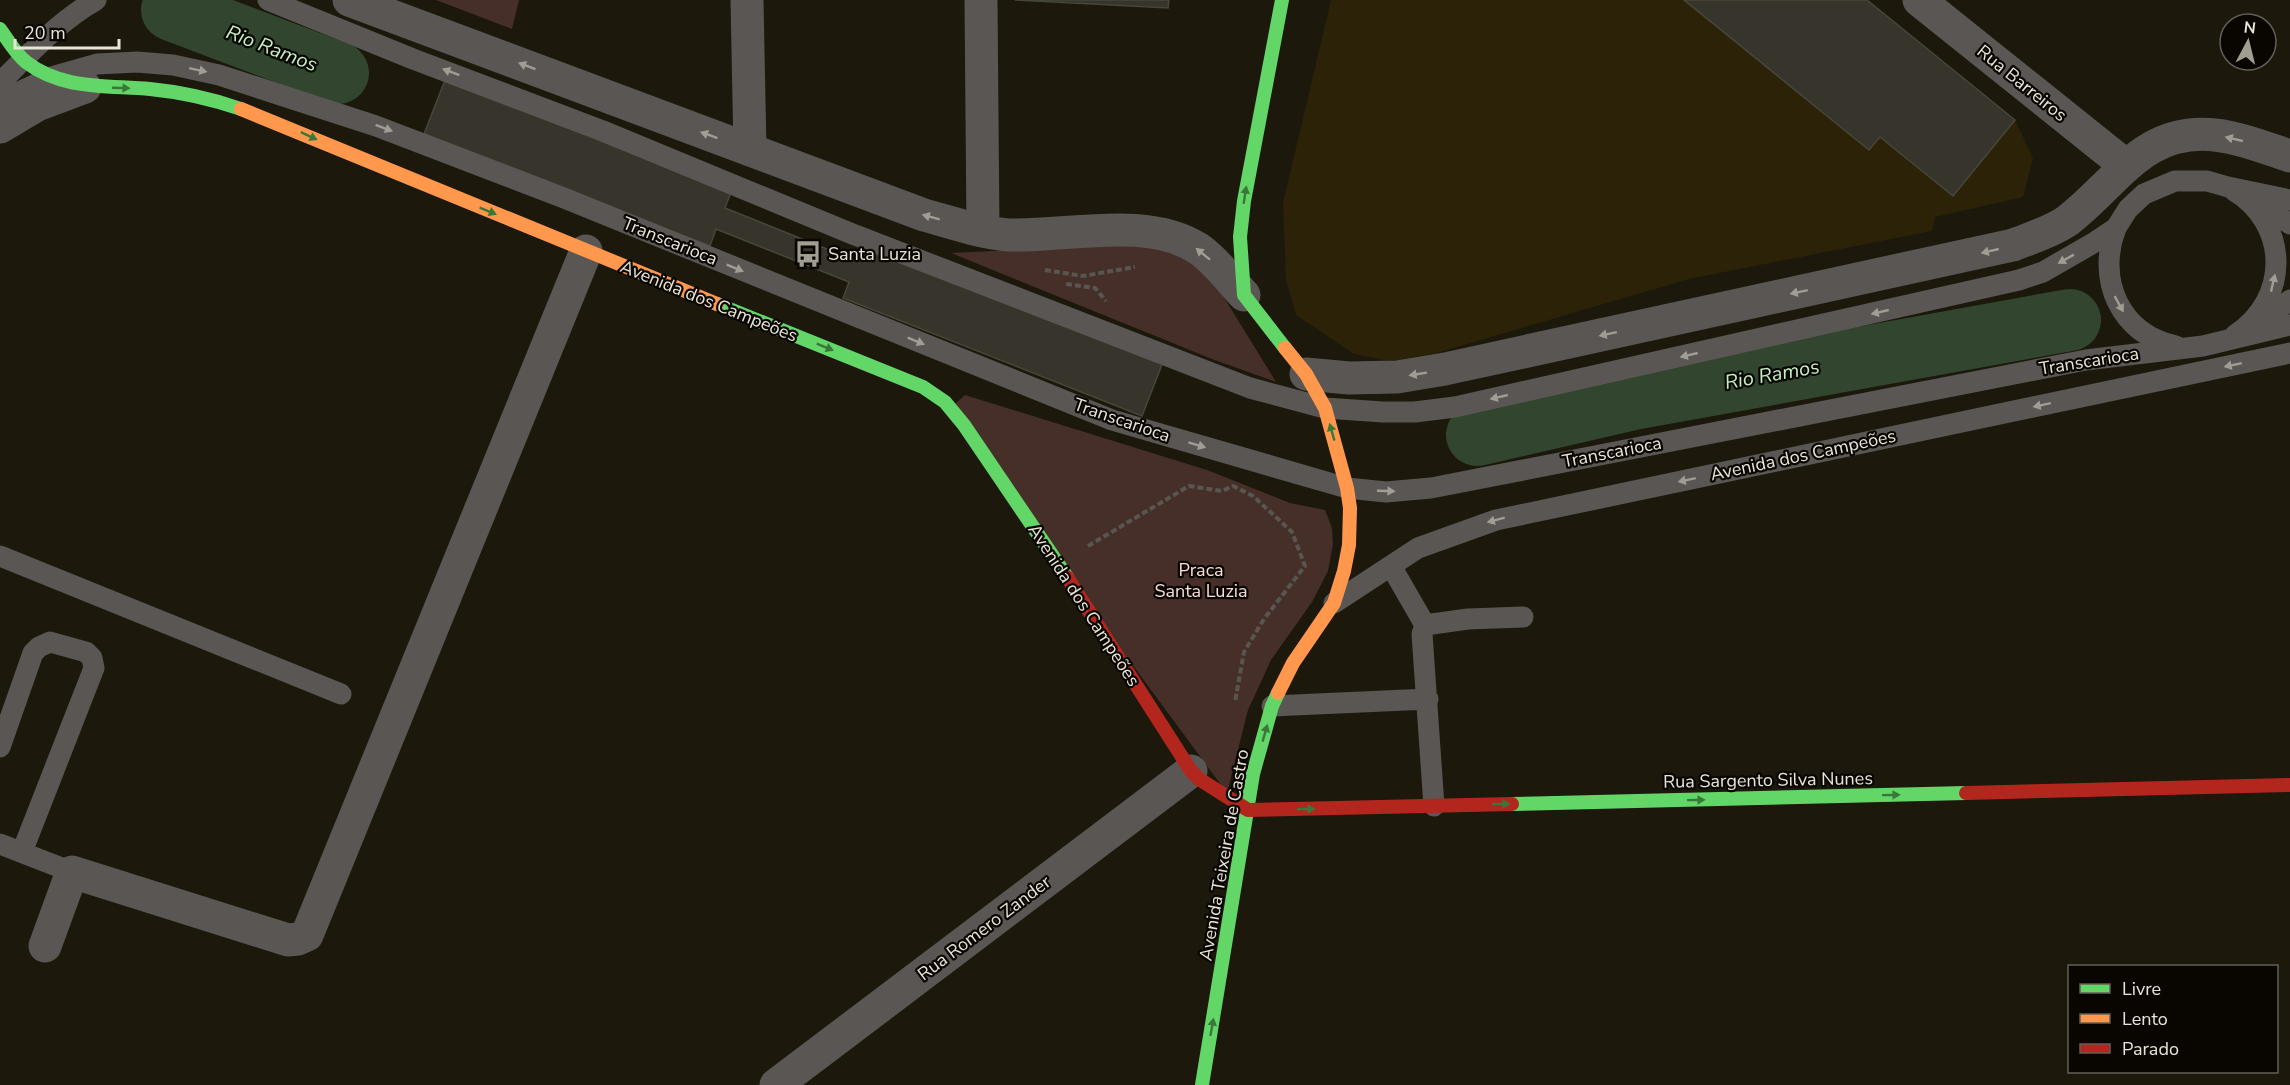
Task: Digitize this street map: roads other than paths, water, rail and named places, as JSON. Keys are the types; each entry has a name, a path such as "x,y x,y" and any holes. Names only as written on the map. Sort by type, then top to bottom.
{"street":[{"path":"349,0 924,215 1007,235 1121,230 1172,237 1200,250 1244,295"},
{"path":"747,0 750,150"},
{"path":"981,0 983,231"},
{"path":"1244,295 1240,237 1244,201 1282,0"},
{"name":"Rua Barreiros","path":"1919,0 2125,165"},
{"name":"Avenida dos Campeões","path":"8,46 51,77 85,87 165,90 210,100 259,115 334,148 923,387 945,402 964,425 1059,564 1191,771 1199,779 1248,810"},
{"path":"0,127 37,105 85,87"},
{"path":"1306,374 1349,378 1397,377 1445,369 2013,245 2044,233 2066,221 2125,165 2148,150 2189,135 2214,135 2235,139 2290,156"},
{"path":"45,946 72,872 288,940 307,935 586,251"},
{"name":"Avenida Teixeira de Castro","path":"1202,1085 1253,774 1272,706 1293,663 1334,603 1349,545 1350,508 1347,488 1325,408 1306,374 1244,295"},
{"name":"Rua Romero Zander","path":"776,1085 1191,771"},
{"name":"Rua Sargento Silva Nunes","path":"1248,810 2290,786"}],"lane":[{"path":"0,83 8,46 38,44 78,10 96,0"},
{"path":"268,0 603,131 850,233 1132,344 1250,388 1325,408 1415,412 1455,407 2019,280 2043,272 2071,257 2116,228"},
{"name":"Transcarioca","path":"0,101 51,77 97,64 137,62 172,65 219,75 410,138 1112,420 1347,488 1386,492 1431,488 2086,360 2192,347 2290,325"},
{"path":"2125,165 2155,188"},
{"path":"2192,347 2172,345 2154,338 2133,323 2122,310 2113,293 2108,270 2109,248 2116,228 2127,209 2144,194 2155,188 2175,181 2195,179 2290,200"},
{"path":"2228,187 2247,196 2290,224"},
{"path":"2224,341 2251,324 2263,309 2275,280 2276,259 2269,229 2260,214 2246,198 2228,187"},
{"path":"2224,341 2256,326 2290,300"},
{"name":"Avenida dos Campeões","path":"1334,603 1418,548 1496,520 2290,353"},
{"path":"0,556 341,694"},
{"path":"1391,566 1425,625 1422,634 1434,806"},
{"path":"1425,625 1468,619 1523,617"},
{"path":"0,747 33,653 50,642 86,652 92,658 94,668 22,852"},
{"path":"1272,706 1428,699"},
{"path":"0,844 72,872"}],"waterway":[{"name":"Rio Ramos","path":"172,10 338,73"},
{"name":"Rio Ramos","path":"1477,435 1633,399 2070,320"}],"place":[{"name":"Santa Luzia","path":"808,254"}],"park label":[{"name":"Praca Santa Luzia","path":"1201,580"}]}
